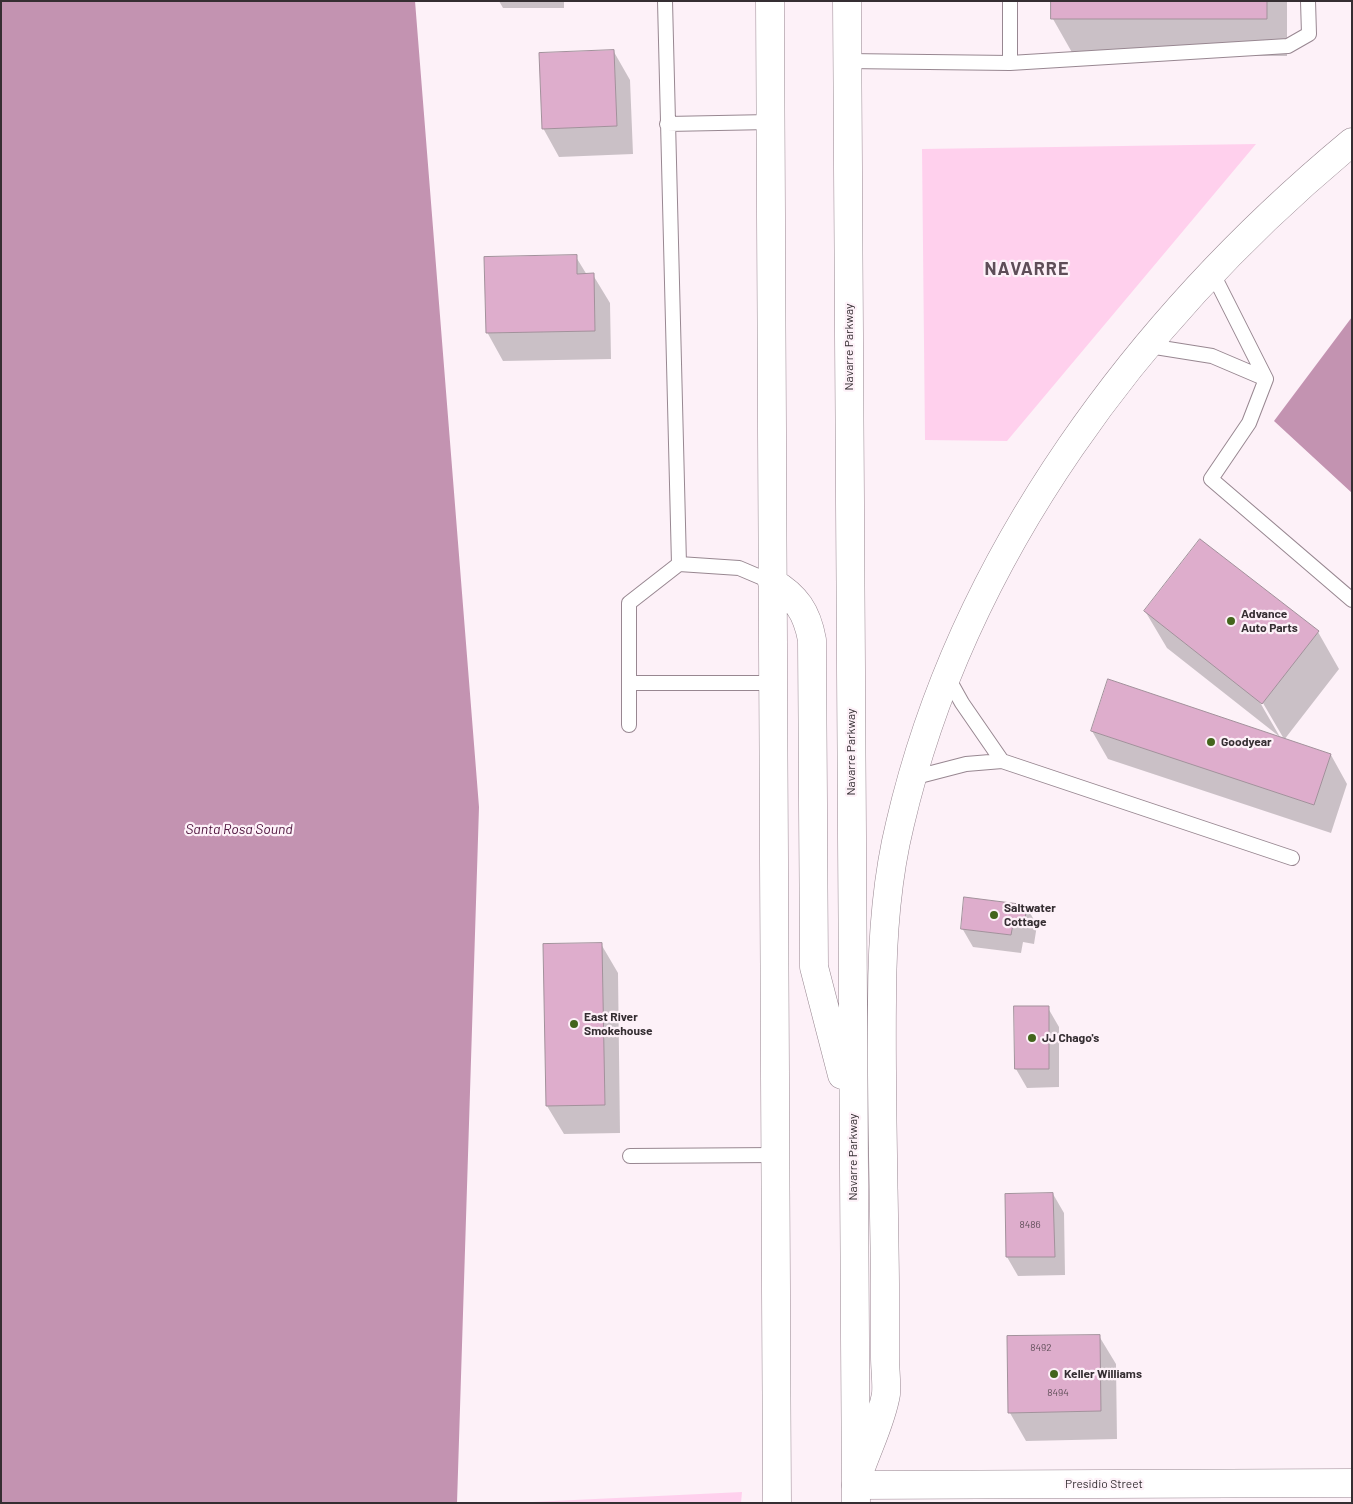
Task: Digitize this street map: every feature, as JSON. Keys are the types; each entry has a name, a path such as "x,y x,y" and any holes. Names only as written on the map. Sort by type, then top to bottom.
{"main road":[{"path":"770,1 777,1503"},
{"name":"Navarre Parkway","path":"846,1 856,1494"},
{"path":"856,1494 886,1395 883,949 899,826 912,778 947,675 991,578 1035,500 1108,396 1181,307 1289,197 1352,142"},
{"path":"772,582 798,601 806,618 812,640 814,967 852,1118"},
{"name":"Presidio Street","path":"856,1494 1352,1483"}],"lane":[{"path":"666,1 667,124 678,564"},
{"path":"1010,1 1010,63"},
{"path":"847,61 1010,63 1288,46 1309,34 1308,1"},
{"path":"667,124 770,122"},
{"path":"1213,274 1266,379 1249,423 1211,479 1352,600"},
{"path":"1149,346 1212,356 1266,379"},
{"path":"629,725 629,603 678,564 738,568 772,582"},
{"path":"947,675 962,703 1002,761"},
{"path":"629,683 773,683"},
{"path":"912,778 966,764 1002,761 1292,858"},
{"path":"630,1156 776,1155"}],"shaded area":[{"path":"1256,144 1007,441 925,440 922,149"},
{"path":"742,1492 741,1503 511,1503"}],"water":[{"name":"Santa Rosa Sound","path":"1,1 415,1 479,807 457,1503 1,1503"},
{"path":"1352,317 1352,493 1274,421"}],"building":[{"path":"1051,1 1267,1 1267,19 1051,19"},
{"path":"614,50 617,126 542,129 539,53"},
{"path":"577,255 577,274 594,273 595,331 486,333 484,257"},
{"name":"Advance Auto Parts","path":"1200,539 1319,631 1262,704 1144,611"},
{"name":"Goodyear","path":"1108,679 1331,754 1314,805 1091,731"},
{"name":"Saltwater Cottage","path":"964,897 1027,905 1024,926 1013,924 1011,935 961,929"},
{"name":"East River Smokehouse","path":"602,943 605,1105 546,1106 543,944"},
{"name":"JJ Chago's","path":"1014,1006 1049,1006 1049,1069 1015,1069"},
{"path":"1053,1193 1055,1257 1006,1257 1005,1194"},
{"name":"Keller Williams","path":"1100,1335 1101,1411 1008,1413 1007,1336"}],"place":[{"name":"Advance Auto Parts","path":"1231,621"},
{"name":"Goodyear","path":"1211,742"},
{"name":"Saltwater Cottage","path":"994,915"},
{"name":"East River Smokehouse","path":"574,1024"},
{"name":"JJ Chago's","path":"1032,1038"},
{"name":"Keller Williams","path":"1054,1374"}],"district":[{"name":"NAVARRE","path":"1027,269"}]}
